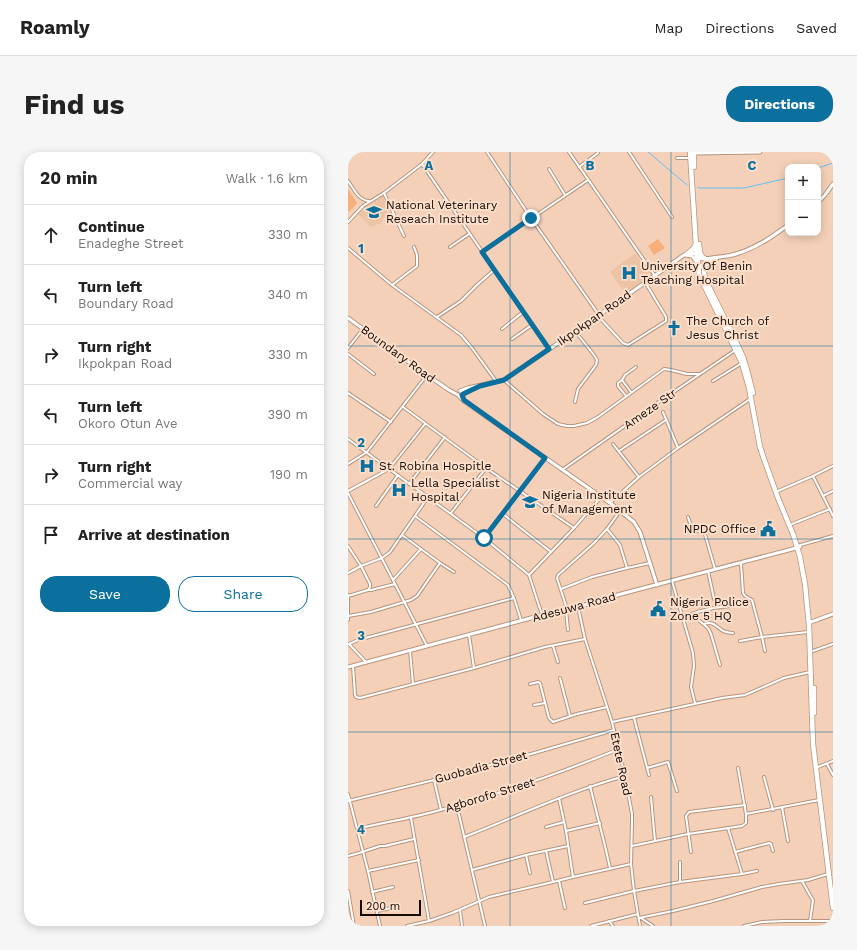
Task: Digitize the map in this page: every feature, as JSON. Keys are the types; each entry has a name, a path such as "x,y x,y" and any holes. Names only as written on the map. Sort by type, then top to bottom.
{"highway":[{"path":"693,152 691,158 696,244 703,259 701,267 697,262"},
{"path":"693,152 699,248 703,259 705,279 737,349 751,386 763,445 778,491 792,524 806,579 813,651 813,744 833,908"},
{"path":"685,254 694,248 696,244"},
{"path":"697,262 703,259"},
{"path":"697,262 703,283 737,349"},
{"path":"743,363 764,459 798,546 805,584 818,768 833,893"}],"street":[{"path":"348,222 363,206 384,193 422,164 433,152"},
{"path":"487,152 598,316 623,343 628,345 666,321 666,317 645,282"},
{"path":"569,152 655,276"},
{"path":"629,152 672,217"},
{"path":"693,152 760,152"},
{"path":"579,167 598,153"},
{"path":"677,158 691,158"},
{"path":"422,164 549,349"},
{"path":"549,169 565,195"},
{"path":"482,252 588,180"},
{"path":"348,181 360,199 370,202"},
{"path":"820,200 833,184"},
{"path":"384,193 404,236"},
{"path":"363,201 363,206"},
{"path":"685,254 693,253 703,259 719,258 736,254 752,248 772,237 785,227"},
{"path":"450,247 470,234"},
{"path":"348,248 392,285 461,335 467,341 496,382"},
{"path":"392,285 417,266 417,255 414,248"},
{"path":"685,254 692,256 697,262"},
{"name":"Ikpokpan Road","path":"460,394 468,388 504,380 685,254"},
{"path":"437,317 461,301 494,270"},
{"path":"502,329 523,312"},
{"name":"Boundary Road","path":"348,318 448,390 460,394 464,400 610,503 634,522 640,532 657,585"},
{"path":"512,339 532,325"},
{"path":"348,348 363,329"},
{"path":"575,402 578,389 596,365 597,360 576,331"},
{"name":"Ameze Str","path":"562,470 737,349"},
{"path":"348,354 374,374"},
{"path":"713,381 743,363"},
{"path":"626,396 618,384 620,381 623,381 625,375 636,367"},
{"path":"504,380 547,417 558,424 574,426 587,423 598,417 664,369 687,374 700,374"},
{"path":"348,464 368,452 427,375"},
{"path":"623,381 631,392"},
{"path":"348,393 391,422"},
{"path":"610,503 639,477 678,448 751,398"},
{"path":"403,407 486,468 574,528"},
{"path":"662,412 678,448"},
{"path":"620,451 666,420"},
{"path":"425,424 389,469 348,492 427,646"},
{"path":"409,484 445,438"},
{"path":"348,439 368,452 409,484 484,538 529,575 542,615"},
{"path":"613,444 639,477"},
{"path":"484,538 545,458"},
{"path":"778,491 833,466"},
{"path":"450,513 486,468"},
{"path":"376,506 398,475"},
{"path":"813,476 833,515"},
{"path":"823,496 833,491"},
{"path":"348,573 382,558 390,552 428,497"},
{"path":"529,575 601,497"},
{"path":"792,524 830,509"},
{"path":"568,630 566,609 557,578 558,575 607,529 620,511"},
{"path":"503,514 551,552"},
{"path":"415,516 508,585 521,620"},
{"path":"688,517 693,532 704,531 716,569"},
{"path":"607,529 620,545 627,568"},
{"path":"402,535 454,572"},
{"path":"798,546 833,536"},
{"path":"348,546 361,566 370,584 368,590"},
{"name":"Adesuwa Road","path":"348,667 521,620 578,607 798,546"},
{"path":"394,580 421,549"},
{"path":"348,616 371,612 411,600 418,596 440,563"},
{"path":"561,589 592,577 650,563"},
{"path":"741,563 743,593 752,600 765,650"},
{"path":"708,571 714,599"},
{"path":"672,581 682,618 692,645 694,666 691,687 695,703"},
{"path":"348,620 348,596 395,584"},
{"path":"366,662 349,644 358,640 514,598"},
{"path":"682,618 697,612 730,606"},
{"name":"Etete Road","path":"578,607 585,639 612,722 625,776 632,814 631,864 640,926"},
{"path":"691,614 708,628 720,665"},
{"path":"811,622 833,614"},
{"path":"704,624 714,624 722,630 733,633"},
{"path":"740,641 809,631"},
{"path":"469,635 474,668"},
{"path":"353,666 355,695 358,698 474,668 528,652 585,639"},
{"path":"813,651 833,644"},
{"path":"553,646 558,662"},
{"path":"410,650 413,684"},
{"path":"612,722 695,703 745,695 784,678 811,672"},
{"path":"560,678 570,716"},
{"path":"530,684 540,683 549,718 553,722 570,716 607,707"},
{"path":"534,706 545,703"},
{"path":"634,718 649,775"},
{"name":"Guobadia Street","path":"349,801 524,756 614,730"},
{"name":"Agborofo Street","path":"357,829 411,818 457,806 540,780 619,749"},
{"path":"818,768 833,761"},
{"path":"647,768 668,762 677,790"},
{"path":"827,764 833,775"},
{"path":"632,846 688,834 742,826 746,823 746,814 738,768"},
{"path":"464,837 590,786 625,776"},
{"path":"764,777 773,810"},
{"path":"434,780 441,810"},
{"path":"590,786 610,868"},
{"path":"348,794 368,871 380,926"},
{"path":"651,797 655,841"},
{"path":"559,798 573,877"},
{"path":"746,814 820,800"},
{"path":"692,852 686,816 689,812 745,805"},
{"path":"457,806 485,926"},
{"path":"782,808 788,841"},
{"path":"411,818 429,921"},
{"path":"546,827 564,822"},
{"path":"566,831 600,823"},
{"path":"728,828 742,874"},
{"path":"348,856 359,854 380,846 387,846 414,839"},
{"path":"735,852 769,844 771,844 773,850"},
{"path":"472,870 526,855 568,846"},
{"path":"546,850 553,882"},
{"path":"526,855 530,873"},
{"path":"368,871 419,860"},
{"path":"680,862 680,882"},
{"path":"407,926 429,921 480,902 489,897 631,864"},
{"path":"585,903 680,882 757,871"},
{"path":"639,918 706,903 762,887 802,881 829,874"},
{"path":"559,881 564,908"},
{"path":"802,881 813,900 810,921"},
{"path":"372,892 394,887"},
{"path":"348,891 354,926"},
{"path":"377,911 396,907"},
{"path":"460,910 462,926"},
{"path":"591,926 638,914"},
{"path":"639,918 653,926"},
{"path":"744,926 762,922 833,920"},
{"path":"609,921 613,926"}],"shaded area":[{"path":"348,189 357,203 349,212 348,211"},
{"name":"National Veterinary Reseach Institute","path":"383,196 390,209 381,223 371,227 358,214 364,208"},
{"path":"658,239 665,248 654,255 648,246"},
{"name":"University Of Benin Teaching Hospital","path":"635,253 649,273 648,278 625,293 610,272"}],"waterway":[{"path":"648,152 687,185"},
{"path":"821,167 833,163"},
{"path":"698,187 744,188 785,179"}],"place":[{"name":"National Veterinary Reseach Institute","path":"374,212"},
{"name":"University Of Benin Teaching Hospital","path":"629,273"},
{"name":"The Church of Jesus Christ","path":"674,328"},
{"name":"St. Robina Hospitle","path":"367,466"},
{"name":"Lella Specialist Hospital","path":"399,490"},
{"name":"Nigeria Institute of Management","path":"530,502"},
{"name":"NPDC Office","path":"768,529"},
{"name":"Nigeria Police Zone 5 HQ","path":"658,609"}],"route":[{"path":"484,538 545,458 464,400 462,395 480,386 504,380 549,349 482,252 531,218"}]}
